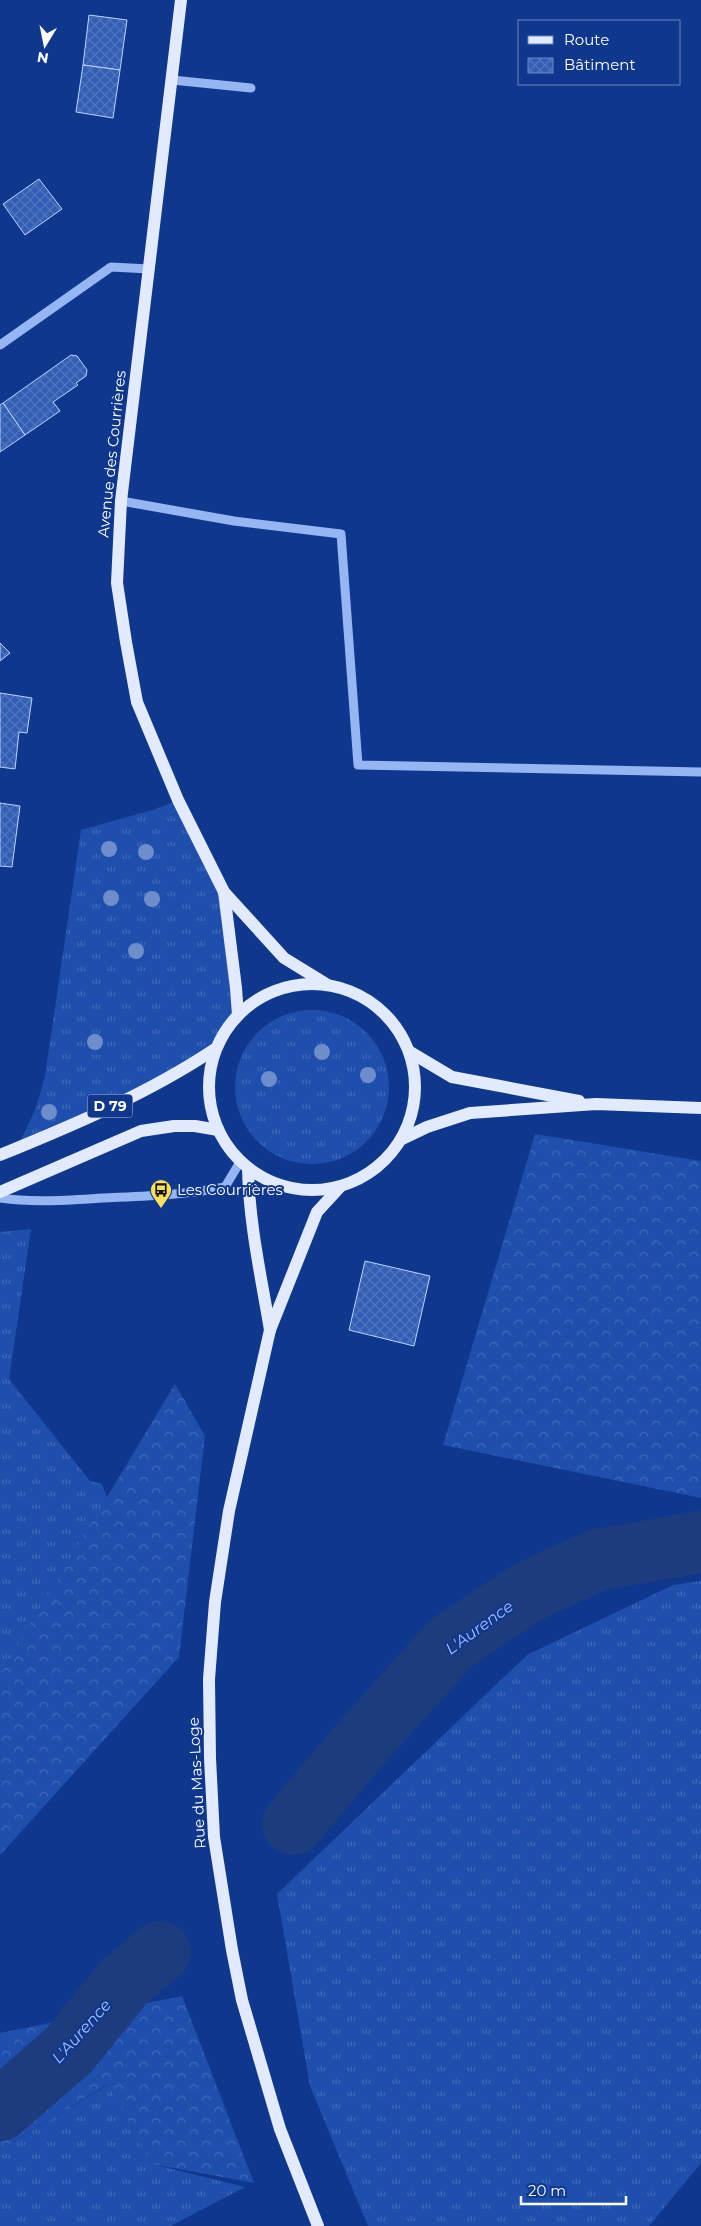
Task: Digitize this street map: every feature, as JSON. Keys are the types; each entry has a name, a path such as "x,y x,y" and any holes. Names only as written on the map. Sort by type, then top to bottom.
{"main road":[{"name":"Avenue des Courrières","path":"181,0 121,501 117,582 138,702 178,800 224,892 284,958 328,985"},
{"name":"Avenue des Courrières","path":"224,892 238,1015"},
{"path":"295,985 328,985 354,993 378,1007 397,1027 410,1052 416,1080 413,1111 402,1139 386,1160 365,1176 340,1187 316,1190 292,1188 269,1181 244,1165 228,1147 218,1130 210,1105 209,1079 215,1049 224,1033 238,1015 264,996 295,985"},
{"name":"D 79","path":"0,1155 59,1131 161,1081 186,1068 215,1049"},
{"path":"410,1052 433,1068 452,1077 596,1104"},
{"path":"402,1139 427,1127 470,1113 596,1104 701,1108"},
{"name":"D 79","path":"0,1192 141,1131 174,1126 195,1126 218,1130"},
{"name":"Rue du Mas-Loge","path":"244,1165 254,1239 270,1330"},
{"name":"Rue du Mas-Loge","path":"318,2226 280,2129 242,2000 214,1837 208,1679 215,1602 229,1511 270,1330 317,1212 340,1187"}],"street":[{"path":"172,80 251,88"},
{"path":"0,345 111,267 149,269"},
{"path":"121,501 234,521 341,534 358,766 701,772"},
{"path":"0,1198 34,1202 158,1195 208,1190 225,1187 244,1165"}],"green space":[{"path":"178,800 224,892 238,1015 224,1033 215,1049 17,1148 36,1108 45,1076 81,830 156,809"},
{"path":"312,1010 341,1016 355,1023 366,1033 376,1044 383,1058 389,1087 383,1116 376,1130 366,1141 355,1151 341,1158 312,1164 283,1158 269,1151 258,1141 248,1130 241,1116 235,1087 241,1058 248,1044 258,1033 269,1023 283,1016"},
{"path":"535,1134 701,1161 701,1498 443,1445"},
{"path":"31,1229 9,1379 90,1481 102,1484 107,1498 0,1675 0,1232"},
{"path":"175,1384 205,1436 179,1657 0,1855 0,1675"},
{"path":"701,1581 701,2163 649,2226 368,2226 310,2086 277,1894 527,1655 673,1585"},
{"path":"182,1996 254,2183 152,2164 108,2084 0,2150 0,2033"},
{"path":"109,2084 152,2164 245,2187 171,2226 0,2226 0,2150"}],"building":[{"path":"89,15 127,20 120,70 83,65"},
{"path":"83,65 120,70 113,118 76,112"},
{"path":"39,179 62,209 25,235 3,204"},
{"path":"71,355 77,356 87,370 86,376 76,383 78,385 53,402 60,411 25,435 3,403"},
{"path":"3,403 25,435 0,452 0,405"},
{"path":"0,643 10,653 0,661"},
{"path":"0,693 32,698 27,733 19,732 15,769 0,767"},
{"path":"0,803 20,806 12,867 0,866"},
{"path":"365,1261 430,1276 414,1346 349,1330"}],"waterway":[{"name":"L'Aurence","path":"293,1824 363,1741 451,1643 528,1592 597,1560 701,1542"},
{"name":"L'Aurence","path":"0,2110 69,2050 124,1982 160,1952"}],"place":[{"name":"Les Courrières","path":"161,1209"}]}
